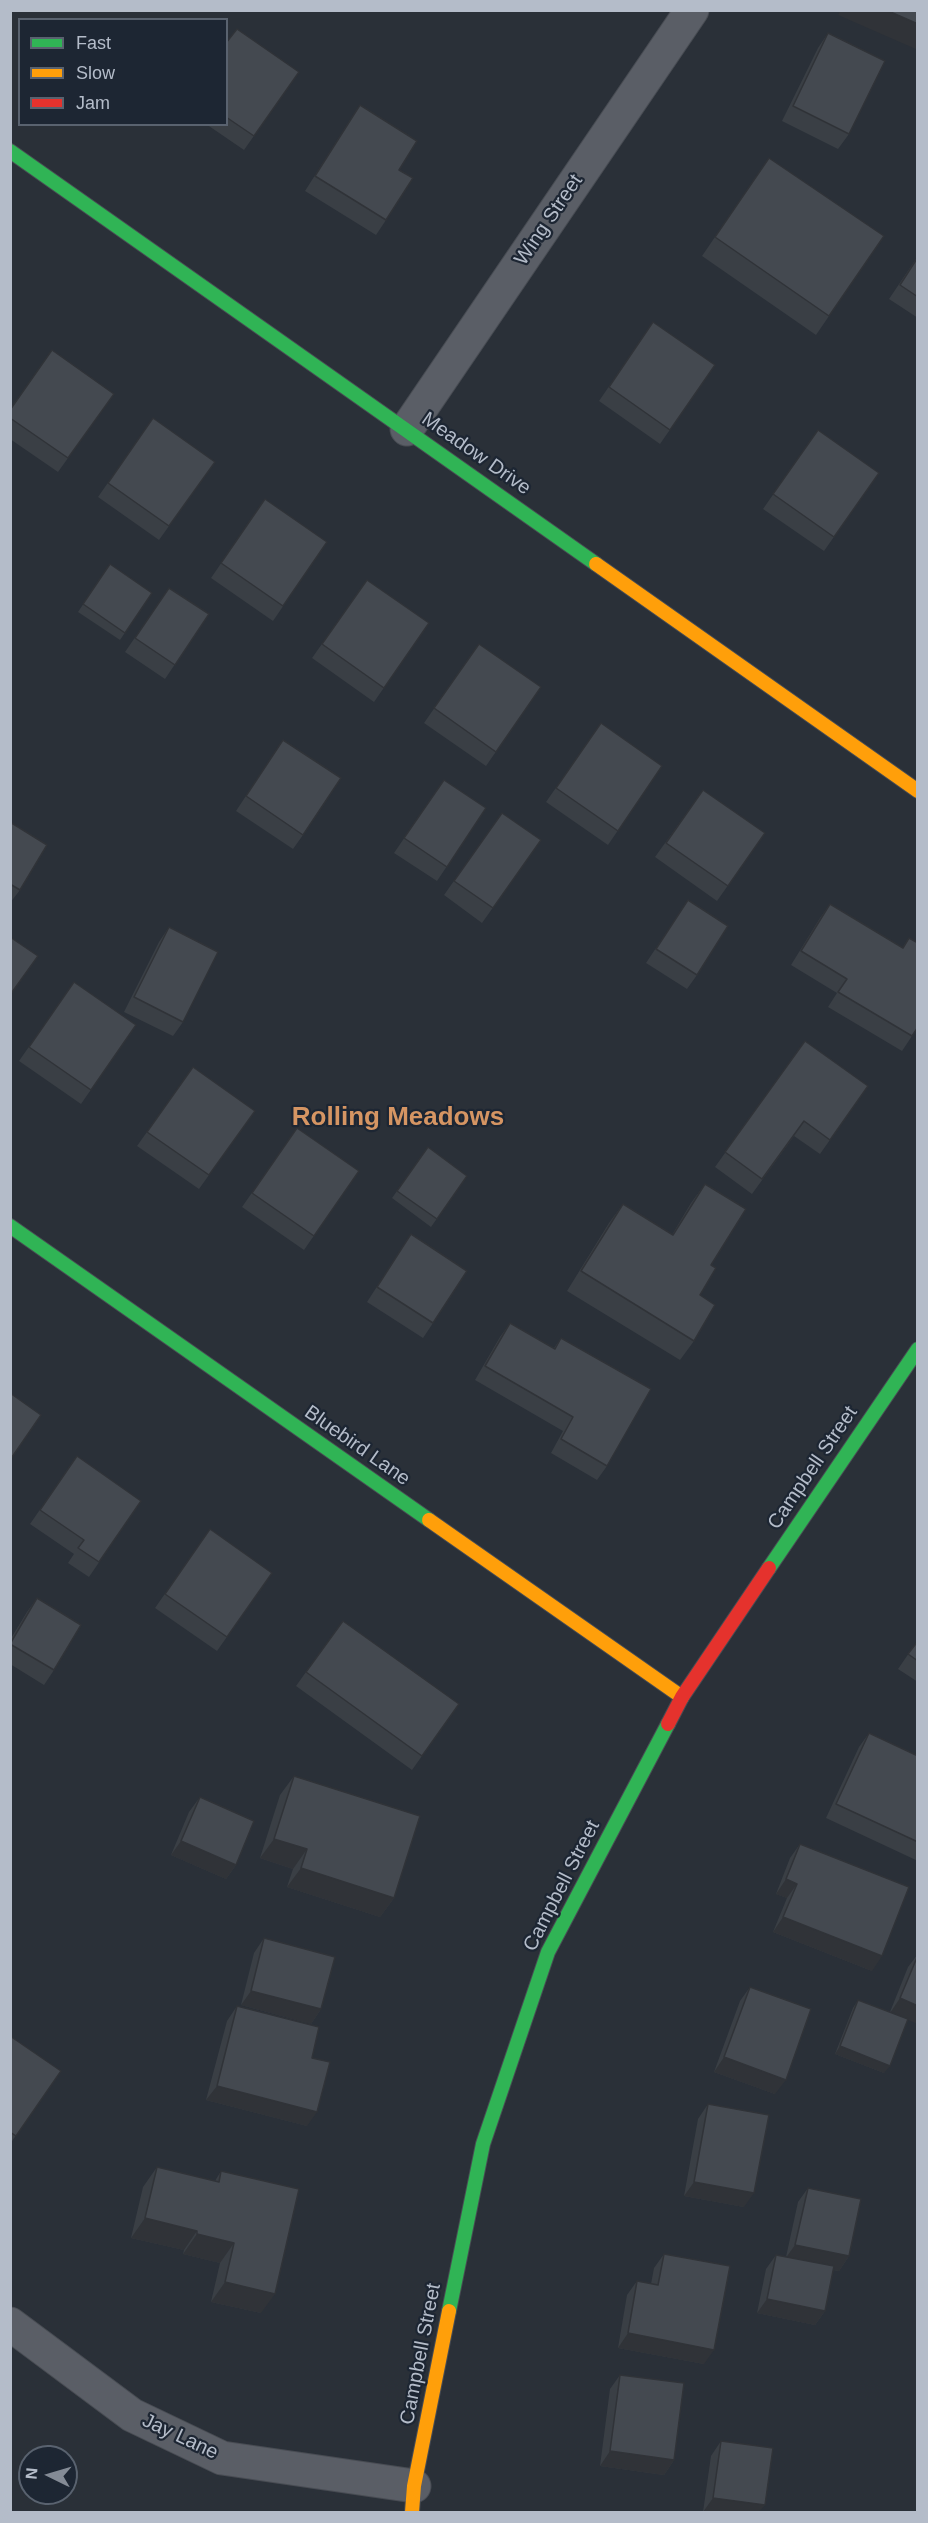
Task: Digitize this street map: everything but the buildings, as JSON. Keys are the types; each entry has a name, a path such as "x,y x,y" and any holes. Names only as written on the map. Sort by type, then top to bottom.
{"street":[{"name":"Wing Street","path":"407,429 692,10"},
{"name":"Meadow Drive","path":"10,151 918,791"},
{"name":"Bluebird Lane","path":"10,1226 682,1697"},
{"name":"Campbell Street","path":"413,2499 487,2133 548,1952 682,1697 918,1349"},
{"name":"Jay Lane","path":"10,2324 132,2415 222,2458 413,2499"}],"traffic: fast":[{"path":"10,151 596,564"},
{"path":"10,1226 429,1520"},
{"path":"769,1568 918,1349"},
{"path":"449,2311 483,2144 548,1952 668,1724"}],"traffic: slow":[{"path":"596,564 918,791"},
{"path":"429,1520 682,1697"},
{"path":"412,2512 414,2486 449,2311"}],"traffic: jam":[{"path":"668,1724 682,1697 769,1568"}],"district":[{"name":"Rolling Meadows","path":"398,1118"}]}
